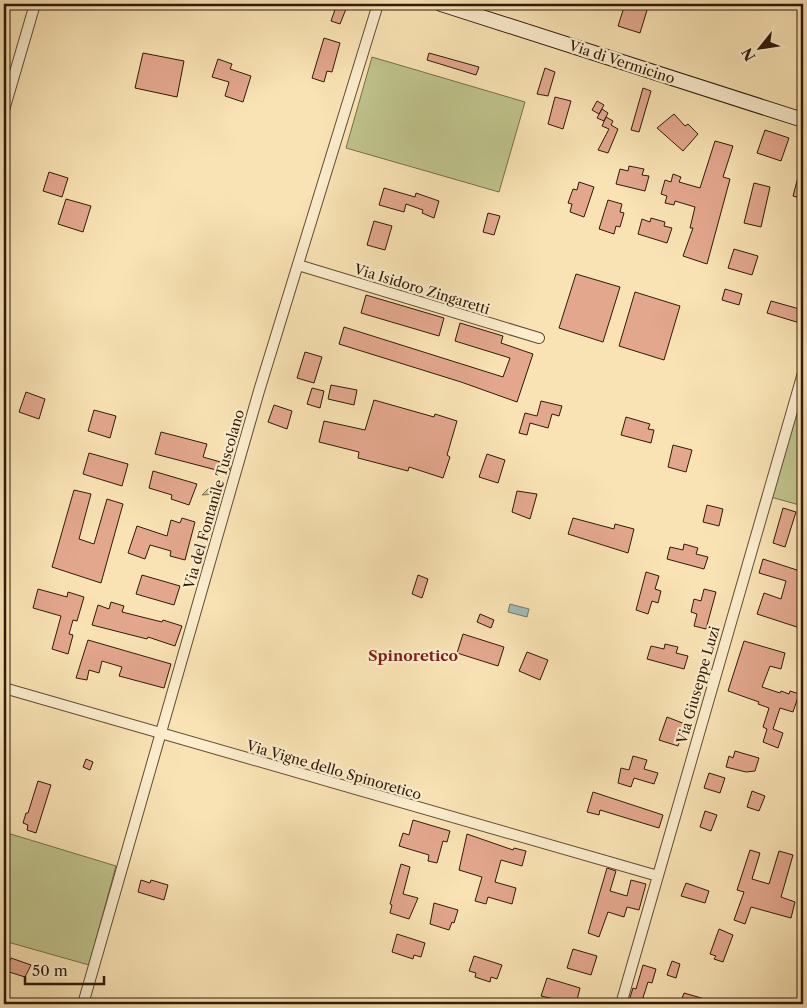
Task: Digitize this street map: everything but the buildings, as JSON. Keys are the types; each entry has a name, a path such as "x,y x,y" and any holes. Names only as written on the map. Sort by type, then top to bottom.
{"main road":[{"name":"Via di Vermicino","path":"441,4 803,120"}],"street":[{"path":"4,110 35,4"},
{"name":"Via del Fontanile Tuscolano","path":"83,1004 259,391 378,4"},
{"name":"Via Isidoro Zingaretti","path":"298,265 539,338"},
{"name":"Via Giuseppe Luzi","path":"621,1004 803,373"},
{"name":"Via Vigne dello Spinoretico","path":"4,688 161,735 658,876"}],"green space":[{"path":"372,57 525,102 499,192 346,148"},
{"path":"803,373 803,506 767,496"},
{"path":"210,487 217,489 221,495 219,500 215,500 214,494 202,495"},
{"path":"4,832 116,866 89,965 4,941"}],"water":[{"path":"510,604 529,609 527,617 508,612"}],"district":[{"name":"Spinoretico","path":"413,655"}]}
